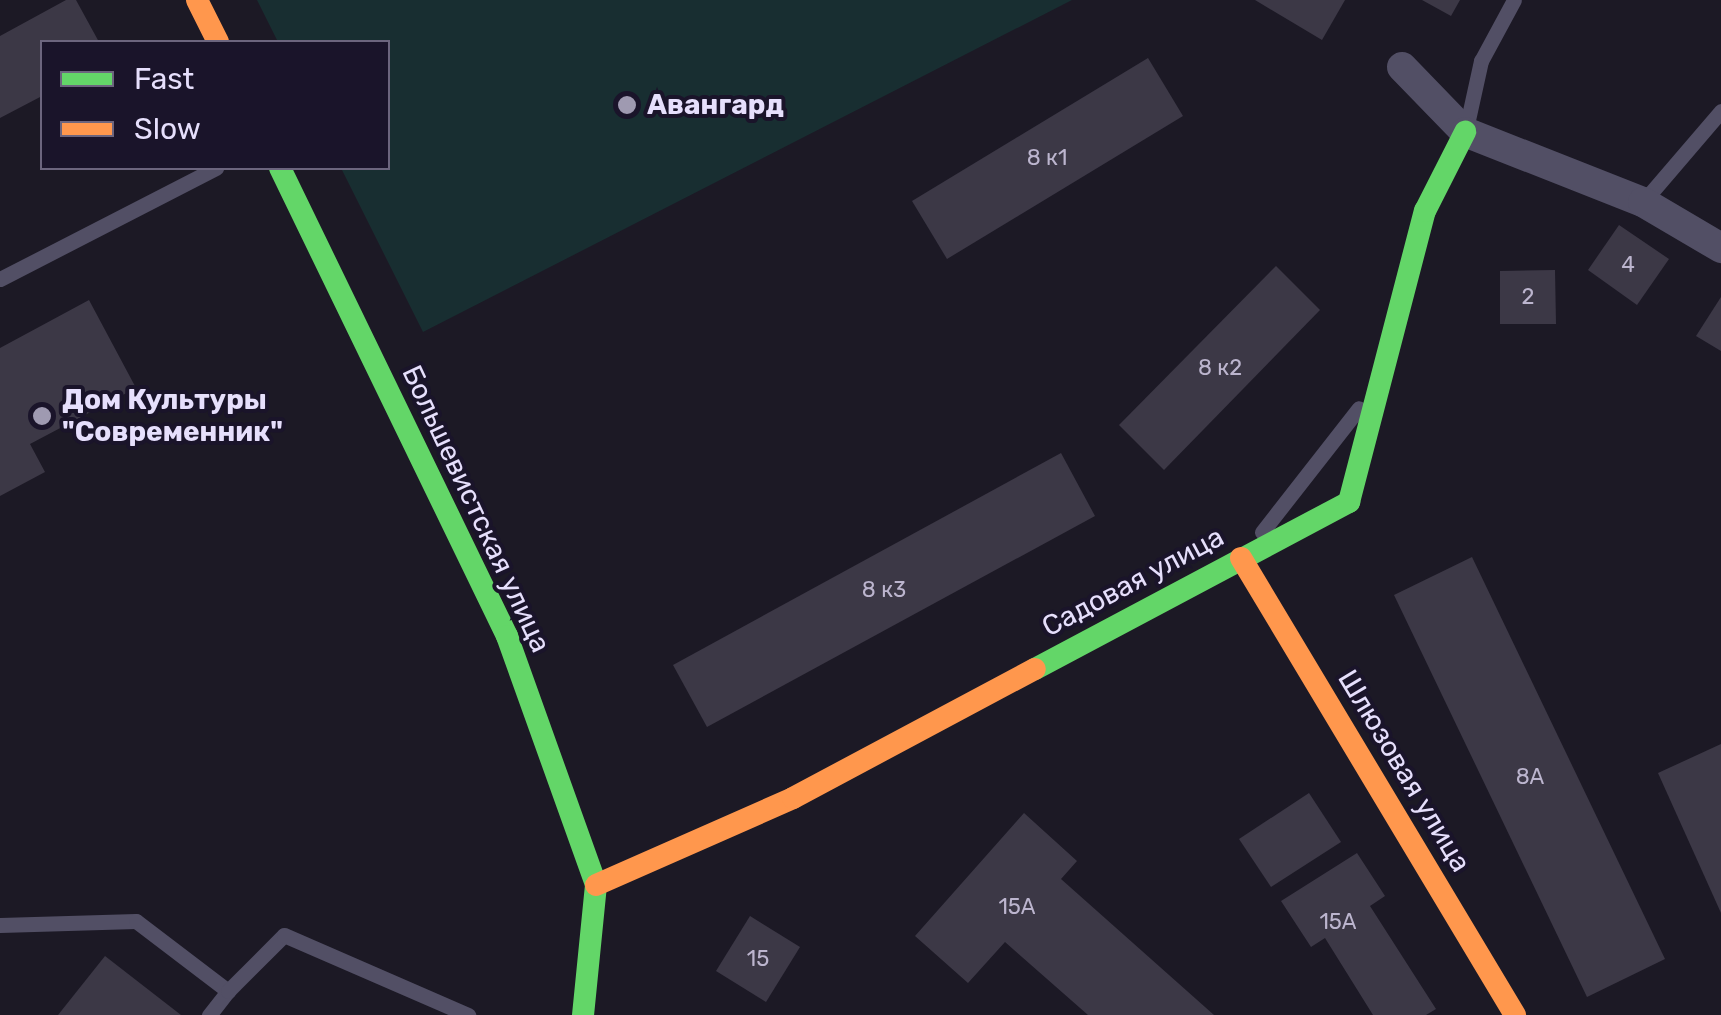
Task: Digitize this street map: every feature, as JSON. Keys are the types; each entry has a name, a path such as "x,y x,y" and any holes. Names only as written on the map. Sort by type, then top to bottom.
{"street":[{"path":"197,0 217,40"},
{"path":"1402,67 1465,132 1643,202 1721,248"},
{"name":"Садовая улица","path":"596,885 713,838 1349,502 1424,211 1465,132"},
{"name":"Большевистская улица","path":"281,170 508,636 596,885"},
{"name":"Шлюзовая улица","path":"1241,558 1515,1015"},
{"path":"583,1015 596,885"}],"lane":[{"path":"1465,132 1481,61 1514,0"},
{"path":"1643,202 1721,111"},
{"path":"0,280 212,170"},
{"path":"1241,558 1380,382"},
{"path":"0,925 136,921 228,990"},
{"path":"209,1015 228,990 284,935 468,1015"}],"green space":[{"name":"Авангард","path":"257,0 1072,0 423,332 342,170 390,170 390,40 277,40"}],"building":[{"path":"66,0 76,0 98,40 40,40 40,97 0,118 0,36"},
{"path":"1255,0 1345,0 1322,40"},
{"path":"1422,0 1460,0 1451,16"},
{"path":"1148,58 1183,116 947,259 912,201"},
{"path":"1619,225 1669,259 1637,305 1588,270"},
{"path":"1276,266 1320,310 1164,470 1119,425"},
{"path":"1555,270 1556,324 1500,324 1500,271"},
{"path":"1721,297 1721,351 1696,336"},
{"name":"Дом Культуры \"Современник\"","path":"89,300 136,388 30,444 45,472 0,496 0,348"},
{"path":"1061,453 1095,516 707,727 673,665"},
{"path":"1472,557 1665,959 1587,997 1394,595"},
{"path":"1721,744 1721,913 1658,773"},
{"path":"1309,793 1341,842 1271,887 1239,839"},
{"path":"1024,813 1077,861 1061,879 1214,1015 1088,1015 1005,942 968,983 915,936"},
{"path":"1357,853 1385,896 1370,906 1436,1009 1426,1015 1373,1015 1325,938 1311,947 1281,901"},
{"path":"750,916 800,947 766,1002 716,971"},
{"path":"105,956 181,1015 58,1015"}],"traffic: fast":[{"path":"1035,669 1349,502 1425,211 1465,132"},
{"path":"281,170 507,636 596,885 583,1015"}],"traffic: slow":[{"path":"197,0 217,40"},
{"path":"1241,558 1515,1015"},
{"path":"596,885 793,798 1035,669"}],"place":[{"name":"Авангард","path":"627,105"},
{"name":"Дом Культуры \"Современник\"","path":"42,416"}]}
